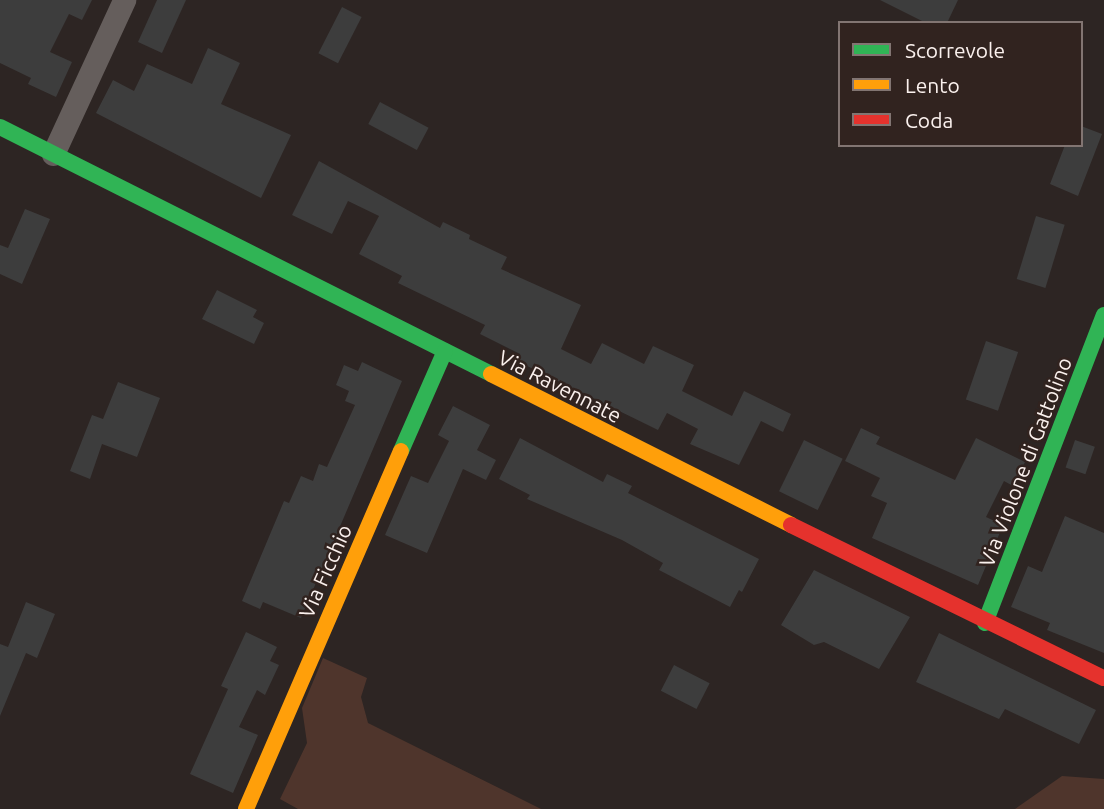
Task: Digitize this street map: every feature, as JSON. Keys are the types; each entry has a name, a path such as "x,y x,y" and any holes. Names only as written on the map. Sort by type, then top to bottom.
{"main road":[{"name":"Via Ravennate","path":"0,127 985,624 1104,678"},
{"name":"Via Violone di Gattolino","path":"985,624 1104,315"},
{"name":"Via Ficchio","path":"246,809 444,351"}],"street":[{"path":"53,154 124,0"}],"shaded area":[{"path":"323,658 367,678 361,697 368,723 541,809 298,809 280,799 307,743 302,708"},
{"path":"1062,776 1104,779 1104,809 1015,809"}],"building":[{"path":"0,0 92,0 82,20 69,14 50,52 72,62 56,97 28,84 31,78 0,63"},
{"path":"157,0 186,0 162,53 138,42"},
{"path":"880,0 958,0 948,21 922,21"},
{"path":"342,7 362,17 338,63 318,53"},
{"path":"208,48 240,63 221,104 291,135 261,198 96,113 113,80 134,91 147,64 192,84"},
{"path":"380,102 429,128 417,150 368,124"},
{"path":"1083,127 1102,134 1078,196 1050,184 1064,147 1083,147"},
{"path":"319,161 440,228 443,222 470,235 469,239 507,257 501,269 581,305 561,349 591,364 602,343 644,364 653,346 694,365 682,391 732,416 744,391 791,414 783,432 761,421 739,465 690,444 698,429 667,413 658,430 517,361 520,354 480,334 485,325 398,283 402,276 359,254 379,216 348,201 332,234 292,215"},
{"path":"25,209 50,219 22,284 0,274 0,245 8,248"},
{"path":"1036,216 1065,225 1045,288 1017,279"},
{"path":"217,290 257,310 253,317 264,323 254,344 202,319"},
{"path":"986,341 1018,352 998,411 966,400"},
{"path":"362,362 402,381 301,618 263,602 260,609 242,601 284,501 289,503 301,476 313,481 319,464 327,467 355,405 345,401 349,391 336,385 344,365 358,371"},
{"path":"118,382 160,398 137,457 102,444 90,479 70,471 92,415 103,419"},
{"path":"453,406 490,425 477,450 496,460 486,480 463,469 427,553 385,535 411,476 428,483 449,441 438,435"},
{"path":"861,428 880,437 876,444 955,480 976,438 1025,462 1013,486 1004,481 986,517 1003,525 978,585 872,538 887,503 871,496 880,478 845,461"},
{"path":"520,438 603,482 607,474 632,486 628,493 759,559 742,592 739,590 730,607 659,570 663,563 622,540 527,499 530,495 499,479"},
{"path":"804,440 843,459 818,510 779,491"},
{"path":"1075,440 1095,447 1085,474 1066,467"},
{"path":"1065,516 1104,533 1104,653 1047,630 1050,623 1011,607 1028,566 1042,572"},
{"path":"814,570 910,617 879,669 824,642 814,645 781,625"},
{"path":"26,602 55,614 37,658 26,653 0,716 0,644 8,647"},
{"path":"246,632 277,647 270,661 279,665 265,695 257,690 239,727 258,735 233,793 190,774 228,689 221,686"},
{"path":"939,633 1096,710 1079,744 1005,709 999,719 916,682"},
{"path":"674,665 710,683 696,709 661,691"}],"traffic: fast":[{"path":"0,127 491,374"},
{"path":"985,623 1104,315"},
{"path":"401,451 445,351"}],"traffic: slow":[{"path":"491,374 791,525"},
{"path":"246,809 401,451"}],"traffic: jam":[{"path":"791,525 1104,678"}]}
